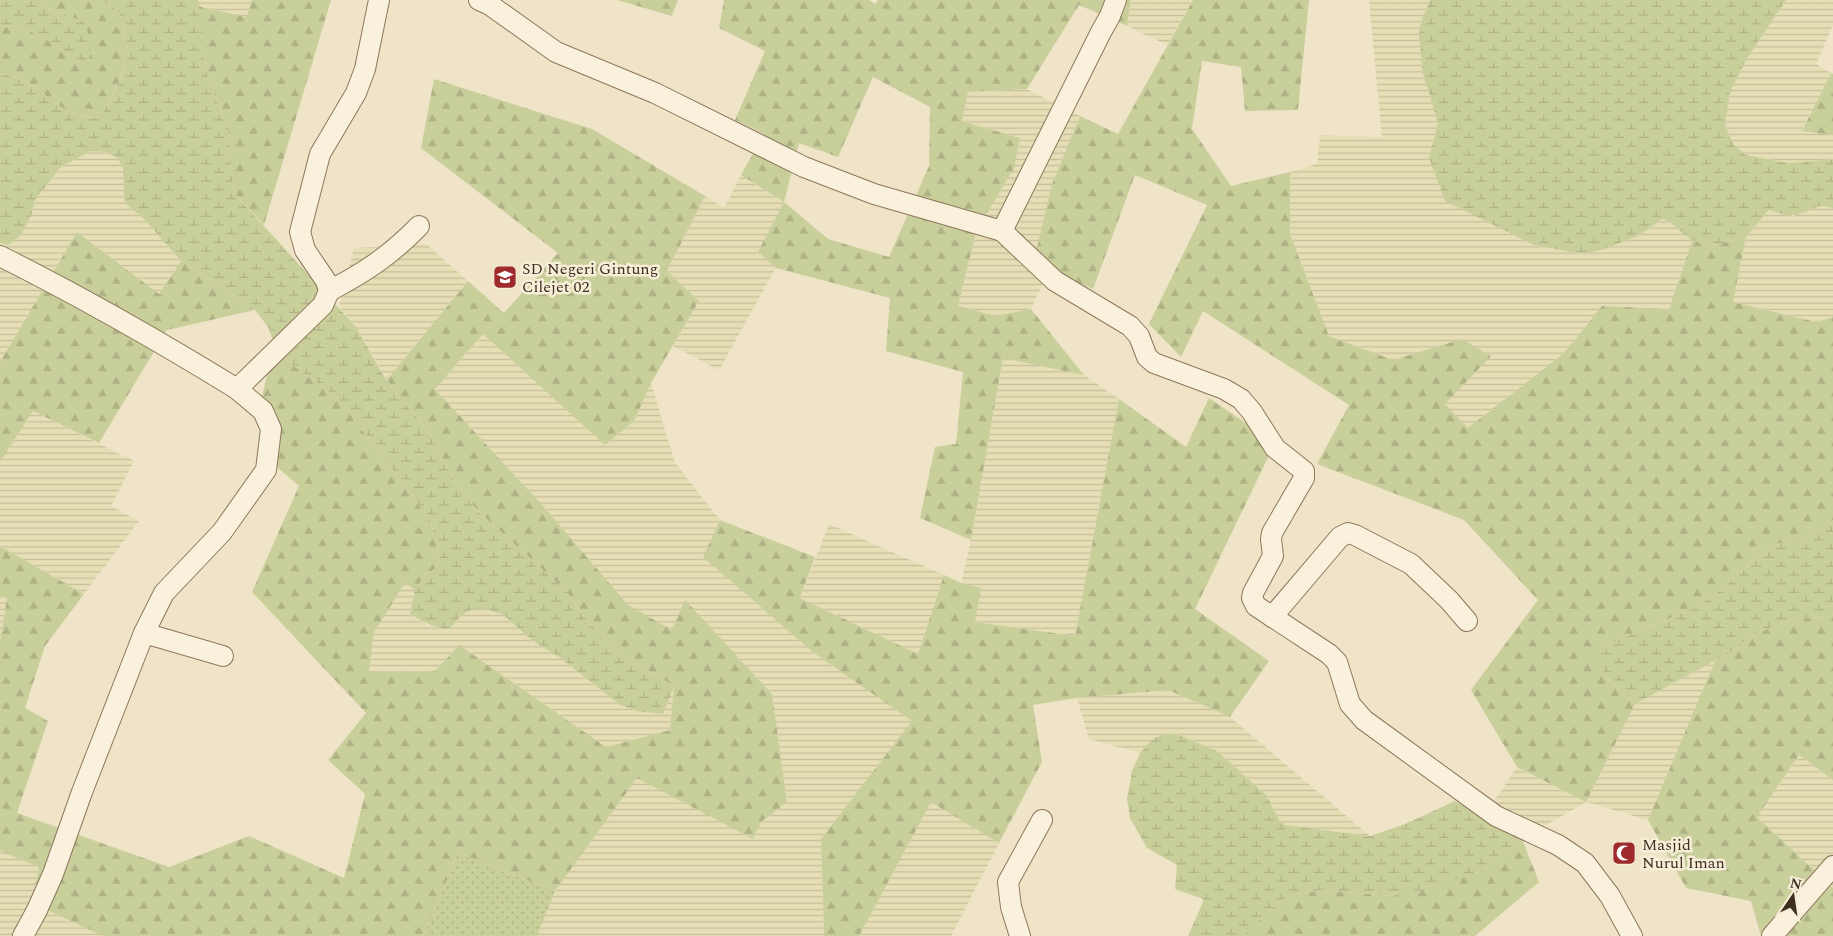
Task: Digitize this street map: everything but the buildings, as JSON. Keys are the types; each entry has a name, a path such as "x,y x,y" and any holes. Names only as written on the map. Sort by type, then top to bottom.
{"street":[{"path":"329,292 326,281 305,250 300,232 320,154 356,92 365,69 379,0"},
{"path":"479,0 556,52 655,93 804,167 874,194 1002,231 1055,281 1130,326 1139,336 1148,358 1154,363 1224,389 1241,398 1275,448 1304,471 1304,478 1272,533 1271,539 1274,556 1252,598 1256,606 1329,654 1336,662 1350,704 1364,720 1496,816 1558,845 1585,863 1610,896 1632,936"},
{"path":"1002,231 1096,40 1110,16 1116,0"},
{"path":"237,389 323,305 329,292 362,274 400,245 419,226"},
{"path":"0,256 67,289 157,339 237,389 263,411 271,429 266,470 222,532 164,593 144,633 82,792 53,874 23,936"},
{"path":"1272,617 1340,537 1348,534 1355,535 1411,564 1449,600 1467,621"},
{"path":"144,633 223,656"},
{"path":"1020,936 1011,908 1008,882 1042,820"},
{"path":"1772,936 1833,866"}],"shaded area":[{"path":"198,0 252,0 246,17 198,6"},
{"path":"1131,0 1193,0 1167,45 1127,26"},
{"path":"1369,0 1430,0 1420,25 1423,74 1438,123 1429,158 1534,245 1580,254 1602,250 1640,235 1662,219 1669,221 1692,241 1669,309 1602,306 1564,353 1468,428 1444,404 1491,356 1462,339 1393,360 1329,336 1290,234 1290,172 1317,164 1320,135 1382,137"},
{"path":"1786,0 1833,0 1833,25 1816,64 1831,73 1802,130 1833,135 1833,159 1789,163 1746,155 1734,145 1725,126 1730,92 1746,60"},
{"path":"1027,89 1080,116 1052,184 1049,270 1031,309 995,316 958,306 976,232 1020,138 962,121 968,92"},
{"path":"91,151 106,152 117,158 123,167 124,200 127,205 145,220 181,261 159,294 77,232 0,362 0,243 8,245 32,213 35,200 61,167"},
{"path":"741,175 784,202 759,252 776,268 719,370 673,346 699,301 667,271 705,196 724,208"},
{"path":"1819,206 1828,206 1833,209 1833,317 1816,322 1733,302 1746,237 1769,210 1793,216"},
{"path":"426,244 468,281 387,380 356,327 339,307 354,248"},
{"path":"483,334 605,444 634,421 651,383 675,463 720,520 704,557 814,653 913,721 821,839 824,936 537,936 555,891 637,777 753,839 761,822 787,802 772,694 685,601 672,631 628,605 544,507 435,389"},
{"path":"1003,358 1084,375 1119,399 1075,636 975,622 961,583 971,540"},
{"path":"33,411 134,461 111,506 139,521 84,594 0,546 0,462"},
{"path":"829,524 944,575 918,654 800,598"},
{"path":"405,583 415,590 410,614 428,625 450,628 462,615 473,609 485,609 502,614 533,641 559,657 620,705 637,711 674,686 670,730 606,747 459,645 435,671 369,672 374,632"},
{"path":"0,596 7,598 0,642"},
{"path":"1715,661 1648,820 1586,802 1635,704"},
{"path":"1168,690 1230,717 1370,836 1281,823 1266,795 1217,751 1177,734 1164,734 1151,740 1140,753 1089,739 1077,698"},
{"path":"1799,755 1833,780 1833,888 1757,817"},
{"path":"1517,767 1586,802 1522,839 1483,817"},
{"path":"931,801 999,843 951,936 859,936"},
{"path":"0,851 39,867 32,903 103,936 0,936"}],"green space":[{"path":"0,0 39,0 45,7 84,22 91,48 86,64 42,37 20,27 0,26"},
{"path":"39,0 99,0 118,10 127,46 126,64 101,118 87,117 70,112 29,83 0,74 0,26 20,27 42,37 82,63 84,22 45,7"},
{"path":"99,0 198,0 205,69 228,129 234,193 356,327 382,373 399,398 426,427 456,484 479,512 566,591 586,619 618,653 674,686 663,714 637,711 620,705 559,657 533,641 502,614 485,609 473,609 462,615 450,628 445,628 429,624 410,614 415,590 425,575 436,568 440,559 430,520 339,399 287,361 274,343 268,327 255,310 181,261 145,220 127,205 124,200 123,167 117,158 106,152 91,151 61,167 35,200 32,213 21,235 8,245 0,243 0,74 29,83 70,112 100,118 120,80 126,64 127,51 118,10"},
{"path":"252,0 331,0 264,225 234,193 228,129 205,69 198,6 246,17"},
{"path":"617,0 678,0 672,16"},
{"path":"724,0 869,0 875,4 878,0 1131,0 1127,26 1079,5 1027,89 968,92 962,121 1020,138 1014,168 976,232 958,306 995,316 1031,309 1084,375 1003,358 971,540 920,518 935,447 956,444 963,372 886,351 890,298 776,268 758,252 784,202 741,175 764,134 735,120 765,51 719,28","holes":["873,77 930,107 929,166 889,257 828,239 784,202 799,143 838,157"]},
{"path":"1193,0 1309,0 1298,110 1245,111 1241,67 1202,61 1192,129 1231,186 1290,172 1290,234 1329,336 1393,360 1462,339 1491,356 1445,404 1468,428 1564,353 1602,306 1669,309 1692,241 1714,245 1746,237 1733,302 1816,322 1833,317 1833,520 1804,539 1777,544 1766,550 1716,594 1692,609 1599,648 1605,676 1635,704 1586,802 1517,767 1471,690 1538,600 1464,520 1317,464 1349,405 1203,311 1181,357 1149,324 1207,205 1135,175 1093,289 1049,270 1034,261 1052,184 1080,116 1118,134"},
{"path":"1430,0 1786,0 1746,60 1730,92 1725,126 1734,145 1746,155 1789,163 1833,159 1833,209 1823,206 1791,215 1769,210 1746,237 1714,245 1692,241 1669,221 1662,219 1640,235 1602,250 1581,254 1534,245 1445,201 1429,158 1438,123 1423,74 1419,36 1420,25"},
{"path":"1831,73 1833,74 1833,135 1802,131"},
{"path":"434,79 592,129 705,196 667,271 699,301 651,383 634,421 605,445 483,334 435,389 544,507 628,605 672,630 685,600 772,694 787,802 761,822 753,839 637,778 555,891 458,853 423,936 103,936 32,903 39,867 0,851 0,642 7,598 0,596 0,546 84,594 45,646 25,708 48,721 17,813 169,867 249,836 344,878 365,794 328,760 366,713 252,592 299,486 270,461 260,406 274,343 287,361 339,399 430,520 440,559 436,568 425,575 415,590 405,583 374,632 369,672 435,671 459,645 606,747 670,730 674,686 618,653 586,619 566,591 479,512 456,484 426,427 399,398 387,380 468,281 504,313 558,253 421,148"},
{"path":"77,232 159,294 181,261 255,310 167,330 99,443 33,411 0,462 0,362"},
{"path":"1209,398 1275,443 1195,609 1269,661 1230,717 1168,690 1077,698 1033,705 1042,762 999,843 931,802 859,936 824,936 821,839 912,721 814,653 703,557 720,520 815,557 800,598 918,654 944,575 961,583 981,588 975,622 1075,636 1119,399 1186,447"},
{"path":"1833,520 1833,614 1827,617 1792,619 1750,636 1735,650 1635,704 1605,676 1596,653 1599,648 1692,609 1716,594 1766,550 1777,544 1804,539"},
{"path":"1833,614 1833,780 1799,755 1757,817 1833,888 1833,936 1761,936 1751,901 1686,888 1648,820 1715,661 1735,650 1750,636 1792,619 1827,617"},
{"path":"1164,734 1177,734 1217,751 1266,795 1281,823 1285,825 1370,836 1405,824 1455,801 1522,839 1480,871 1421,890 1392,896 1322,890 1296,894 1282,900 1243,936 1188,936 1203,899 1175,889 1177,865 1147,848 1130,818 1127,799 1132,771 1140,753 1151,740"},
{"path":"1522,839 1539,882 1475,936 1243,936 1282,900 1296,894 1322,890 1392,896 1480,871"},
{"path":"458,853 555,891 537,936 423,936"}],"place":[{"name":"SD Negeri Gintung Cilejet 02","path":"505,277"},
{"name":"Masjid Nurul Iman","path":"1624,853"}]}
